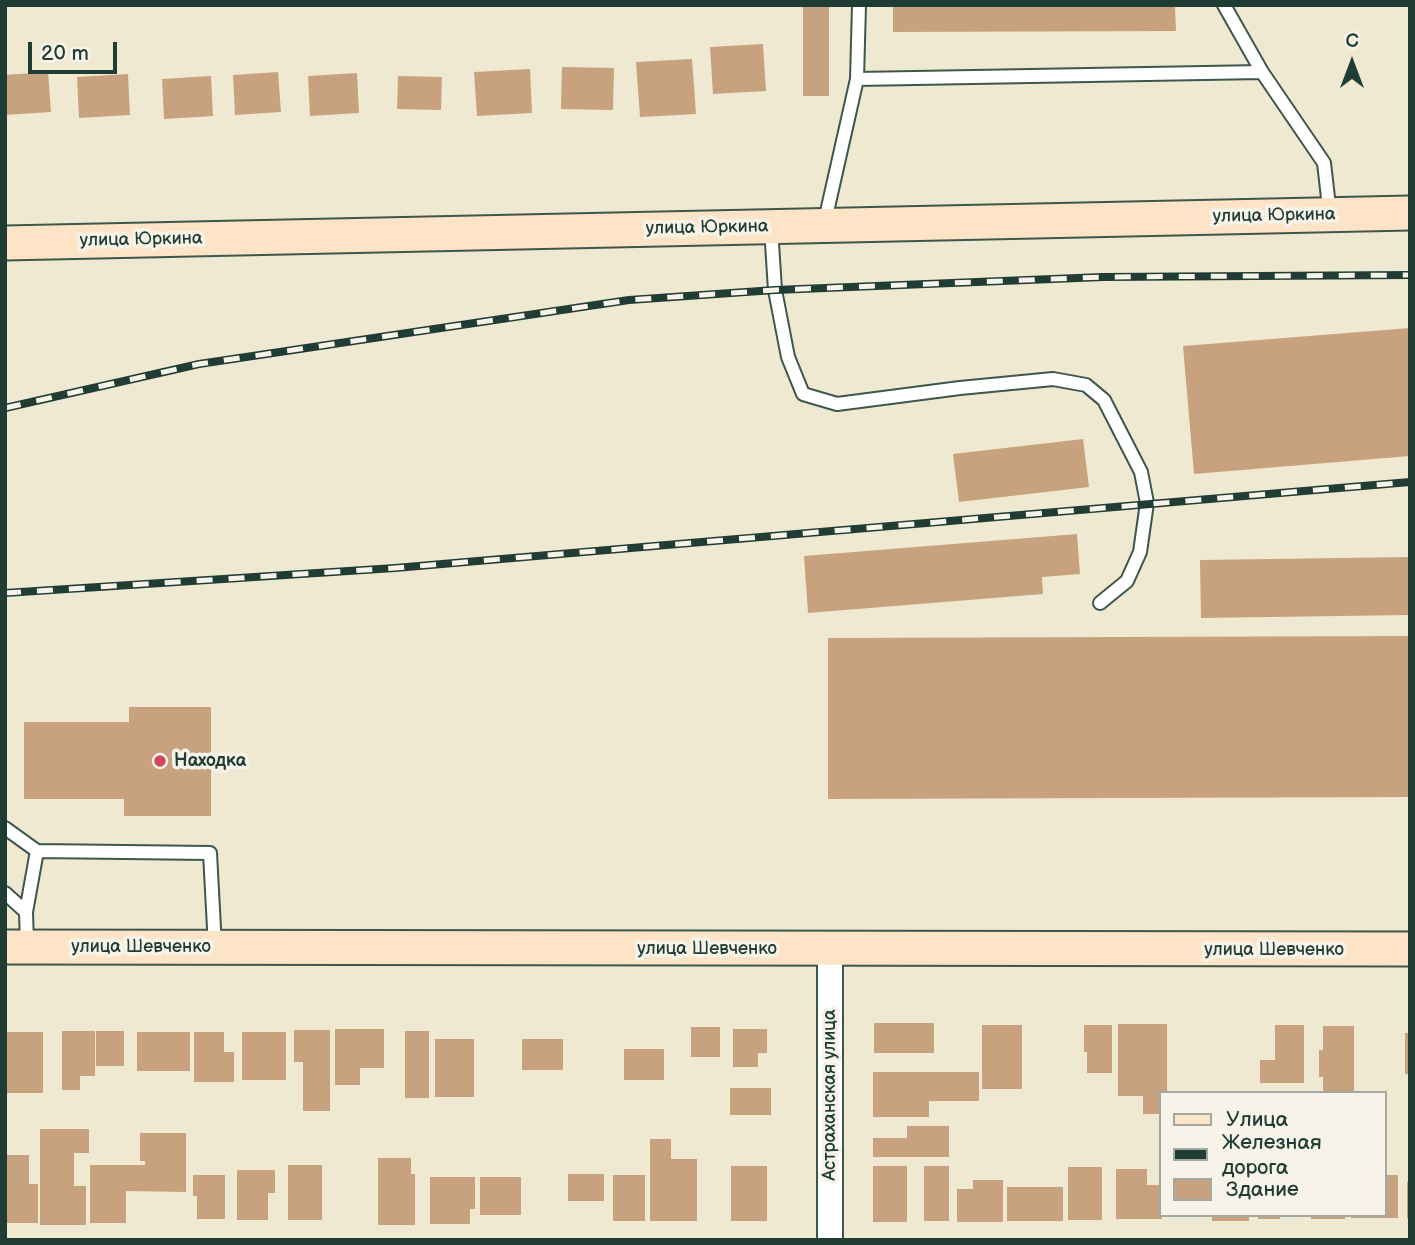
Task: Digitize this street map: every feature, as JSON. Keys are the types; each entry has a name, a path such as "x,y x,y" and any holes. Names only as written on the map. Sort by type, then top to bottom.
{"main road":[{"name":"улица Юркина","path":"5,243 1410,213"},
{"name":"улица Шевченко","path":"16,946 1410,949"}],"street":[{"name":"Астраханская улица","path":"830,949 830,1240"}],"lane":[{"path":"824,226 857,79 859,5"},
{"path":"1224,5 1262,72 1324,163 1330,215"},
{"path":"857,79 1262,72"},
{"path":"771,226 775,290 788,357 803,394 837,404 1053,379 1086,385 1104,400 1141,472 1146,503 1140,552 1127,581 1100,603"},
{"path":"5,828 37,851 210,853 215,947"},
{"path":"16,946 26,912 37,851"},
{"path":"5,893 26,912"}],"building":[{"path":"803,5 829,5 829,96 803,96"},
{"path":"893,5 1175,5 1176,31 893,32"},
{"path":"763,44 766,91 713,94 710,47"},
{"path":"692,59 696,114 640,117 636,62"},
{"path":"562,67 614,68 613,110 561,109"},
{"path":"530,69 532,113 477,116 474,72"},
{"path":"48,72 51,112 5,115 5,75"},
{"path":"278,72 281,112 235,115 233,75"},
{"path":"357,73 359,113 310,116 308,76"},
{"path":"128,74 130,115 79,118 77,77"},
{"path":"211,76 213,116 164,119 162,79"},
{"path":"398,76 442,77 441,110 397,109"},
{"path":"1410,328 1410,456 1194,474 1183,346"},
{"path":"1083,439 1089,487 959,502 953,454"},
{"path":"1077,534 1080,574 1042,577 1043,594 808,613 804,556"},
{"path":"1410,557 1410,615 1201,618 1200,560"},
{"path":"1410,636 1410,797 828,799 828,638"},
{"path":"129,707 211,707 211,816 124,816 124,799 24,799 24,722 129,722"},
{"path":"874,1023 934,1023 934,1053 874,1053"},
{"path":"1118,1024 1167,1024 1167,1091 1160,1091 1160,1114 1143,1114 1143,1096 1118,1096"},
{"path":"982,1025 1022,1025 1022,1089 982,1089"},
{"path":"1084,1025 1112,1025 1112,1073 1087,1073"},
{"path":"1275,1025 1304,1025 1304,1083 1260,1083 1260,1060 1275,1060"},
{"path":"1323,1026 1354,1026 1354,1091 1323,1091 1323,1077 1319,1077 1319,1050 1323,1050"},
{"path":"691,1027 720,1027 720,1057 691,1057"},
{"path":"335,1029 384,1029 384,1068 360,1068 360,1085 335,1085"},
{"path":"733,1029 767,1029 767,1053 758,1053 758,1067 733,1067"},
{"path":"294,1030 330,1030 330,1111 303,1111 303,1062 294,1062"},
{"path":"62,1031 95,1031 95,1076 80,1076 80,1090 62,1090"},
{"path":"96,1031 124,1031 124,1066 96,1066"},
{"path":"405,1031 429,1031 429,1098 405,1098"},
{"path":"5,1032 43,1032 43,1093 5,1093"},
{"path":"137,1032 190,1032 190,1071 137,1071"},
{"path":"194,1032 224,1032 224,1052 234,1052 234,1082 194,1082"},
{"path":"242,1032 286,1032 286,1080 242,1080"},
{"path":"1405,1033 1410,1033 1410,1074 1405,1074"},
{"path":"435,1039 474,1039 474,1097 435,1097"},
{"path":"522,1039 563,1039 563,1070 522,1070"},
{"path":"624,1049 664,1049 664,1080 624,1080"},
{"path":"873,1072 979,1072 979,1101 929,1101 929,1117 873,1117"},
{"path":"730,1088 771,1088 771,1115 730,1115"},
{"path":"907,1126 949,1126 949,1157 873,1157 873,1138 907,1138"},
{"path":"40,1129 89,1129 89,1153 74,1153 74,1186 86,1186 86,1225 40,1225"},
{"path":"140,1133 186,1133 186,1192 126,1191 126,1223 90,1223 90,1165 145,1165 145,1161 140,1161"},
{"path":"650,1139 671,1139 671,1159 697,1159 697,1221 650,1221"},
{"path":"5,1155 29,1155 29,1184 38,1184 38,1223 5,1223"},
{"path":"378,1158 411,1158 411,1174 415,1174 415,1225 378,1225"},
{"path":"288,1165 322,1165 322,1220 288,1220"},
{"path":"731,1166 767,1166 767,1221 731,1221"},
{"path":"873,1166 907,1166 907,1222 873,1222"},
{"path":"924,1166 949,1166 949,1221 924,1221"},
{"path":"1068,1167 1102,1167 1102,1220 1068,1220"},
{"path":"1116,1169 1147,1169 1147,1185 1160,1185 1162,1219 1116,1219"},
{"path":"237,1170 275,1170 275,1193 268,1193 268,1220 237,1220"},
{"path":"568,1174 604,1174 604,1201 568,1201"},
{"path":"193,1175 225,1175 225,1219 197,1219"},
{"path":"613,1175 645,1175 645,1221 613,1221"},
{"path":"1387,1175 1398,1175 1398,1218 1351,1218 1387,1217"},
{"path":"430,1177 475,1177 475,1209 470,1209 470,1224 430,1224"},
{"path":"480,1177 521,1177 521,1215 480,1215"},
{"path":"973,1180 1003,1180 1003,1222 957,1222 957,1189 973,1189"},
{"path":"1407,1182 1410,1182 1410,1218 1407,1218"},
{"path":"1007,1187 1063,1187 1063,1221 1007,1221"},
{"path":"1212,1217 1249,1217 1249,1221 1212,1221"},
{"path":"1258,1217 1280,1217 1280,1219"},
{"path":"1311,1217 1345,1217 1345,1219"}],"railway":[{"path":"5,408 199,364 629,300 775,290 1103,277 1410,275"},
{"path":"5,593 395,568 1410,482"}],"place":[{"name":"Находка","path":"160,761"}]}
